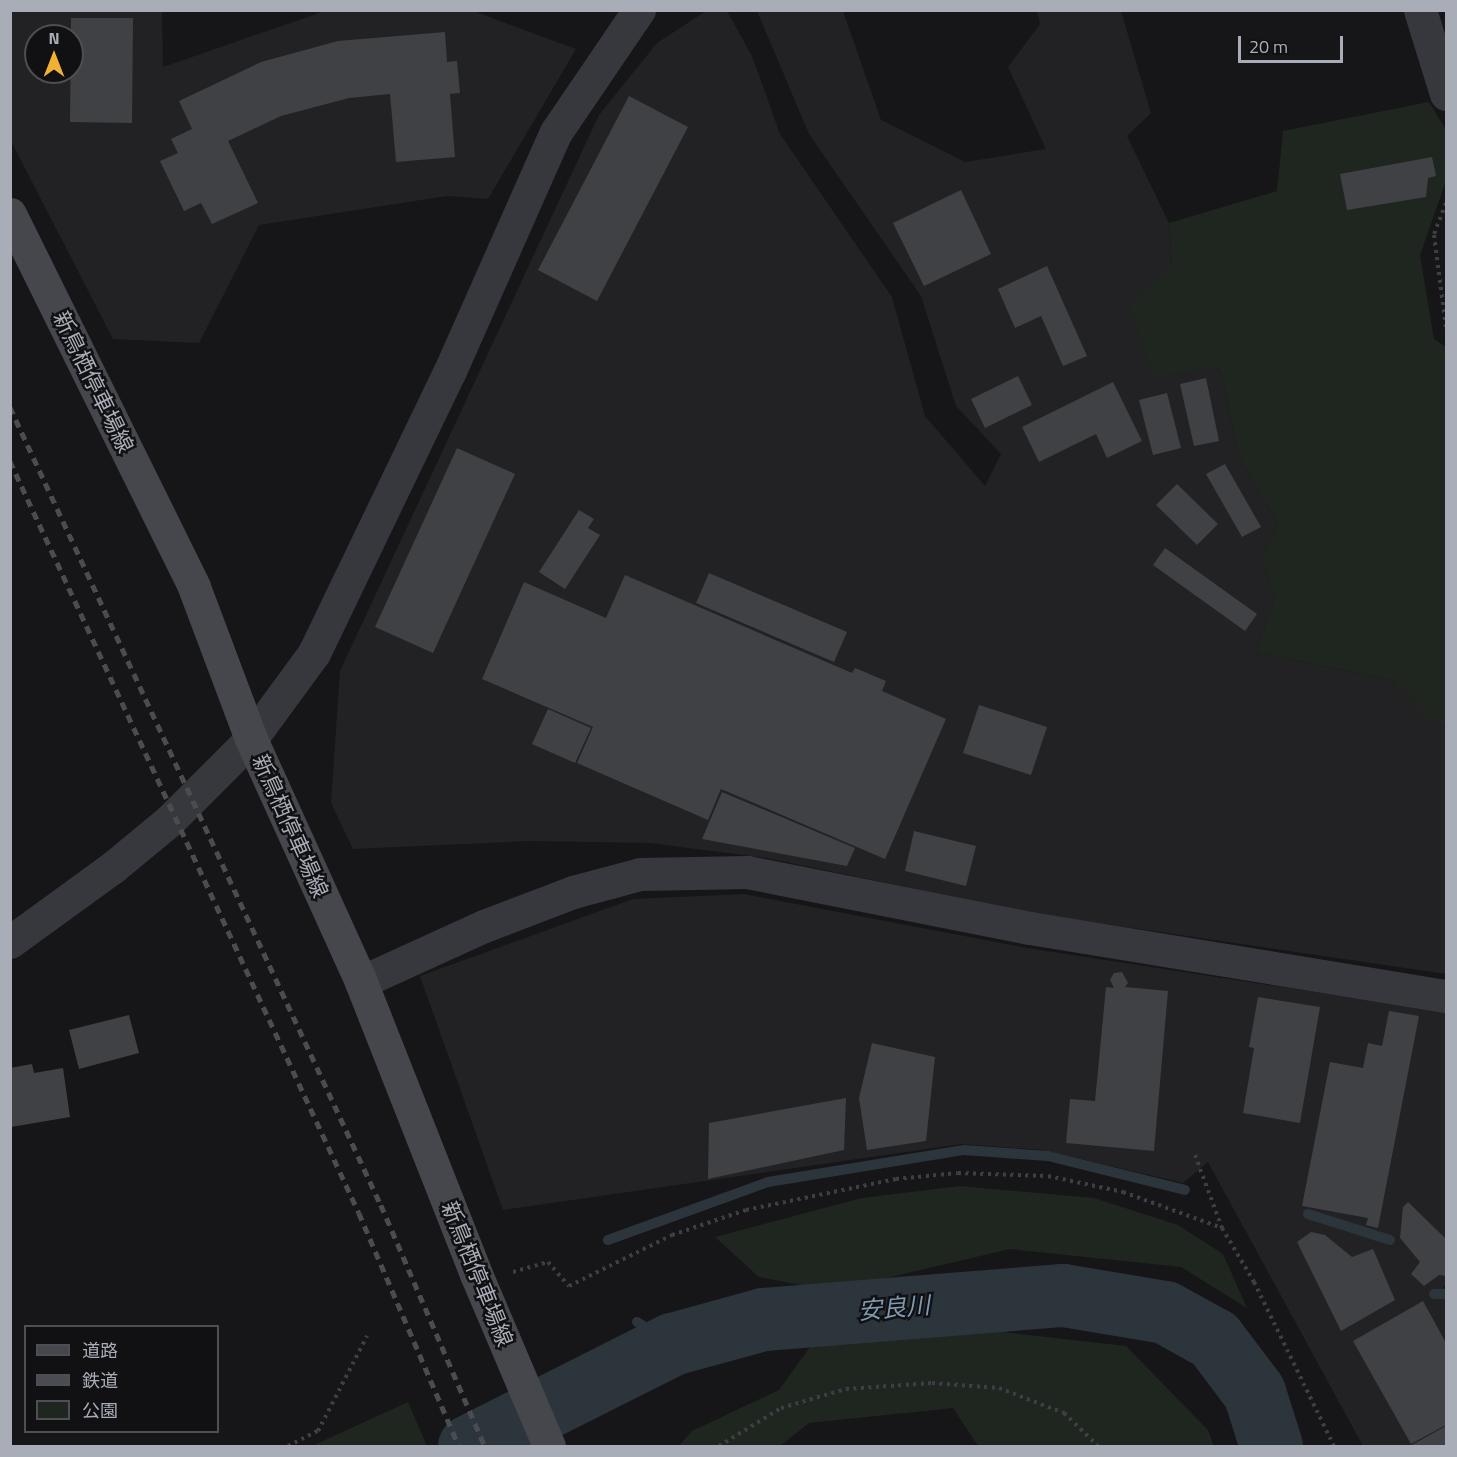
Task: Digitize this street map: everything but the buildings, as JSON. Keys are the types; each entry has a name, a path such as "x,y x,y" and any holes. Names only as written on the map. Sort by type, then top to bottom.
{"main road":[{"name":"新鳥栖停車場線","path":"10,214 194,587 251,739 490,1275 549,1446"}],"street":[{"path":"10,942 112,868 170,820 251,739 314,653 449,373 556,132 639,10"},
{"path":"1420,10 1446,94"},
{"path":"361,982 484,926 573,892 640,874 737,872 1030,928 1446,996"}],"path":[{"path":"1446,203 1434,235 1446,327"},
{"path":"1195,1155 1222,1228 1254,1282 1334,1446"},
{"path":"490,1275 548,1262 569,1286 672,1235 746,1210 896,1179 958,1173 1048,1176 1112,1189 1222,1228"},
{"path":"288,1446 318,1431 367,1336"},
{"path":"719,1446 792,1405 846,1389 932,1383 999,1388 1064,1413 1098,1446"}],"shaded area":[{"path":"328,10 473,11 576,49 488,199 447,196 259,225 199,343 113,339 11,141 11,11 162,11 163,67"},
{"path":"706,11 727,11 752,56 780,134 892,297 925,416 985,486 1001,454 956,406 921,296 809,134 757,11 843,11 881,120 965,162 1046,149 1008,67 1040,24 1037,11 1121,11 1151,113 1127,136 1169,223 1172,263 1130,303 1153,375 1220,368 1239,457 1278,524 1261,556 1275,597 1256,652 1391,680 1432,720 1446,728 1446,974 1031,913 766,858 650,843 530,841 353,849 331,803 340,671 599,115 657,43"},
{"path":"744,894 1027,948 1446,1012 1446,1286 1443,1286 1446,1295 1446,1446 1363,1446 1208,1162 1183,1183 1043,1150 961,1144 503,1210 420,976 633,899"}],"green space":[{"path":"1429,102 1446,130 1446,181 1420,255 1434,339 1446,347 1446,728 1432,721 1391,680 1256,652 1275,597 1261,556 1278,524 1239,457 1220,368 1153,376 1129,303 1172,263 1169,223 1277,191 1283,131"},
{"path":"960,1186 1094,1198 1178,1225 1223,1254 1247,1308 1181,1267 1010,1249 831,1291 759,1277 715,1237 862,1198"},
{"path":"986,1330 1126,1346 1208,1430 1214,1446 978,1446 953,1408 809,1423 780,1446 679,1446 692,1431 779,1390 810,1347"},
{"path":"408,1402 427,1446 312,1446"}],"waterway":[{"path":"608,1240 768,1182 964,1150 1048,1156 1185,1190"},
{"path":"1308,1214 1390,1240"},
{"path":"1434,1294 1446,1294"},
{"name":"安良川","path":"469,1446 672,1344 763,1319 1063,1295 1165,1312 1214,1339 1254,1392 1271,1446"},
{"path":"637,1322 672,1344"}],"railway":[{"path":"10,407 381,1205 485,1446"},
{"path":"10,461 359,1213 459,1446"}]}
